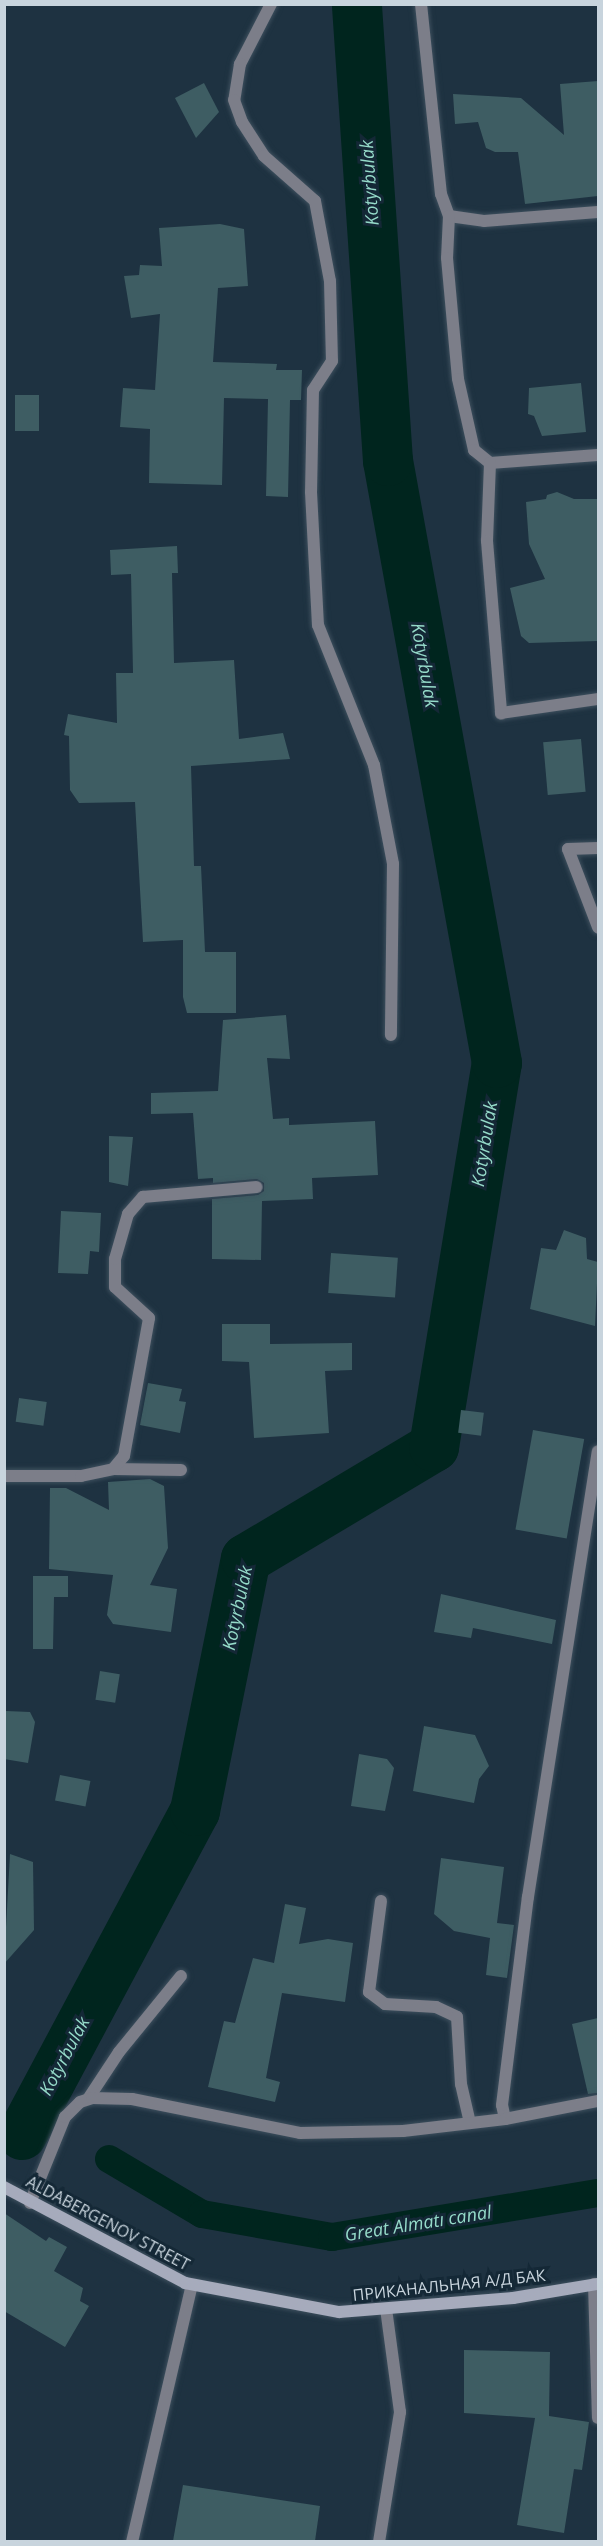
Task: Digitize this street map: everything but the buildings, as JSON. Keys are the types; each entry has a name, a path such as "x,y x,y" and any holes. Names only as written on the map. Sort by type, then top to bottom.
{"main road":[{"name":"ALDABERGENOV STREET","path":"4,2187 30,2203 192,2285 339,2312"},
{"name":"ПРИКАНАЛЬНАЯ А/Д БАК","path":"339,2312 513,2298 596,2284"}],"street":[{"path":"271,4 240,64 234,100 242,122 264,156 315,201 330,281 332,361 313,390 311,492 318,625 374,765 393,864 391,1035"},
{"path":"421,4 441,194 448,216 447,258 458,379 474,450 490,463 598,455"},
{"path":"448,216 484,221 598,212"},
{"path":"490,463 487,541 501,713 598,699"},
{"path":"598,848 568,849 598,927"},
{"path":"112,1468 124,1456 148,1336 149,1318 114,1287 115,1259 128,1214 143,1197 257,1187"},
{"path":"505,2119 502,2105 528,1897 598,1451"},
{"path":"4,1476 81,1476 112,1468 182,1470"},
{"path":"381,1901 369,1992 385,2004 436,2007 457,2017 462,2084 470,2122"},
{"path":"30,2203 65,2117 88,2099 119,2052 181,1976"},
{"path":"88,2099 106,2096 132,2099 300,2133 403,2132 505,2119 598,2101"},
{"path":"596,2284 598,2418"},
{"path":"132,2541 192,2285"},
{"path":"379,2541 400,2412 386,2308"}],"waterway":[{"name":"Kotyrbulak","path":"22,2135 195,1811 246,1559 434,1447 497,1063 388,461 357,4"},
{"name":"Great Almatı canal","path":"109,2159 202,2214 332,2237 598,2193"}]}
